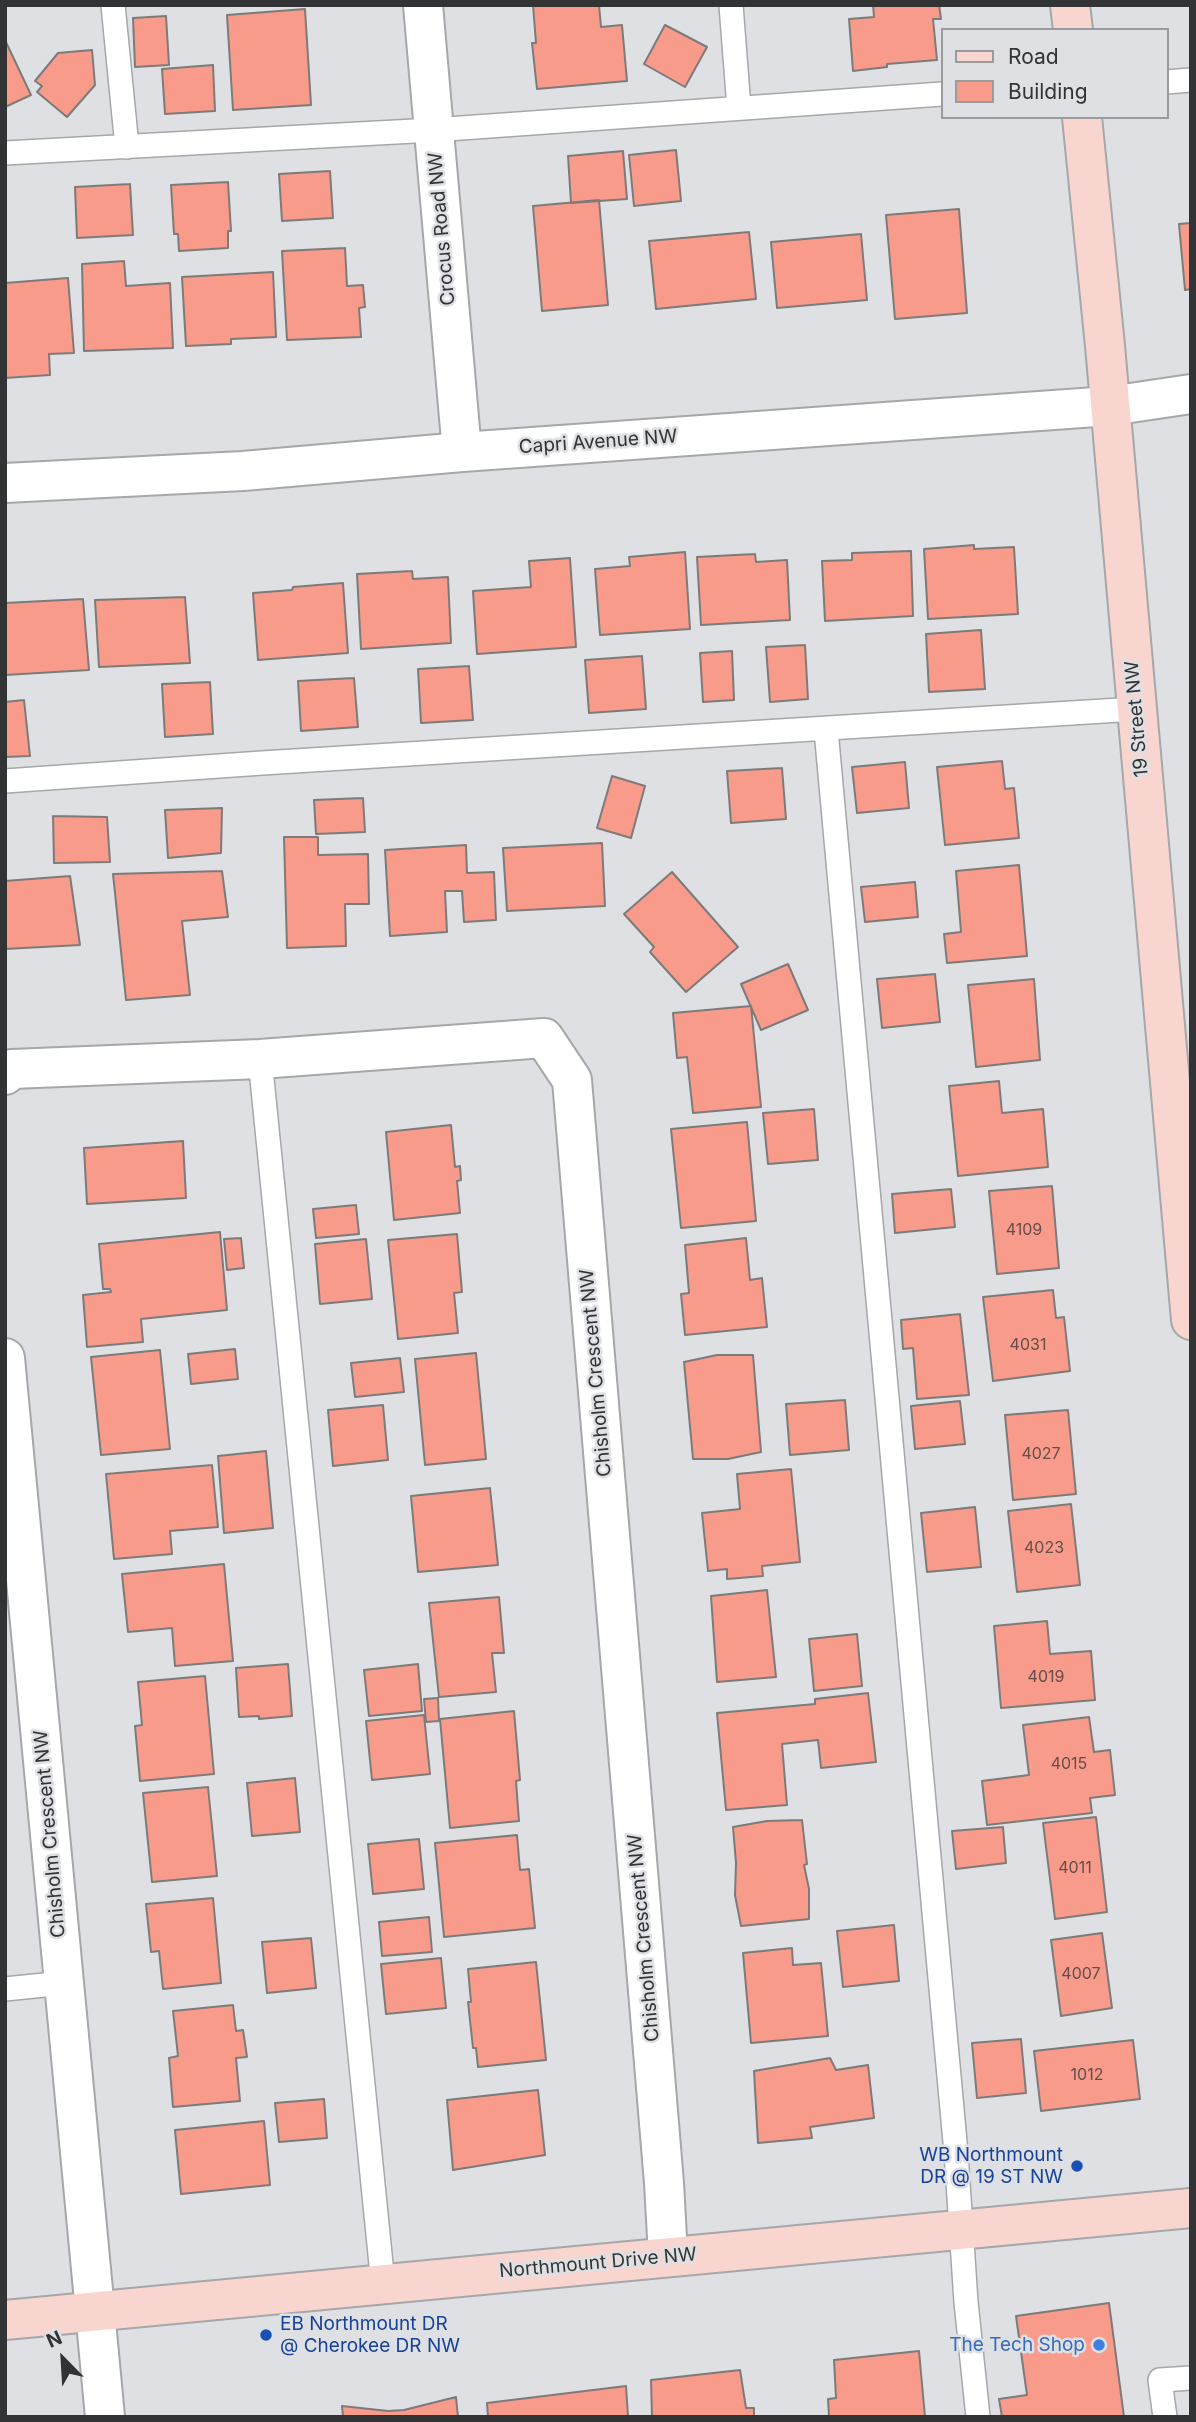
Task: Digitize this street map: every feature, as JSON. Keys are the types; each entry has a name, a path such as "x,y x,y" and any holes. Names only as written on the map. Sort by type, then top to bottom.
{"street":[{"name":"Crocus Road NW","path":"423,5 462,452"},
{"path":"1070,5 1073,28"},
{"name":"19 Street NW","path":"1082,119 1191,1320"},
{"name":"Capri Avenue NW","path":"5,483 243,471 462,452 1110,406 1191,394"},
{"name":"Chisholm Crescent NW","path":"5,1075 12,1069 260,1059 544,1038 572,1080 668,2256"},
{"name":"Chisholm Crescent NW","path":"5,1357 105,2417"},
{"name":"Northmount Drive NW","path":"5,2320 1191,2208"}],"lane":[{"path":"113,5 127,147"},
{"path":"731,5 739,108"},
{"path":"1168,82 1191,80"},
{"path":"5,153 433,130 940,94"},
{"path":"5,780 1136,709"},
{"path":"826,730 978,2417"},
{"path":"260,1059 383,2284"},
{"path":"5,1989 64,1983"},
{"path":"1166,2417 1160,2380 1191,2378"}],"building":[{"path":"533,5 599,5 601,27 622,25 627,81 537,89 532,43 536,43"},
{"path":"873,5 939,5 941,19 933,19 937,60 887,64 887,67 853,71 849,19 874,17"},
{"path":"305,9 311,105 233,110 227,15"},
{"path":"166,16 169,65 135,67 133,18"},
{"path":"665,25 707,47 685,87 644,64"},
{"path":"5,40 31,95 5,107"},
{"path":"92,50 95,85 67,117 37,92 42,86 35,81 58,53"},
{"path":"213,65 215,111 165,114 162,69"},
{"path":"676,150 681,201 634,206 629,155"},
{"path":"623,151 627,199 571,203 568,156"},
{"path":"330,171 333,218 282,221 279,174"},
{"path":"228,182 231,231 228,231 228,248 179,251 178,234 174,234 171,185"},
{"path":"130,184 133,235 77,238 75,187"},
{"path":"599,200 608,305 542,311 533,206"},
{"path":"959,209 967,313 895,319 886,215"},
{"path":"1191,223 1191,289 1185,290 1179,224"},
{"path":"749,232 756,299 656,309 649,241"},
{"path":"861,234 867,300 777,308 771,242"},
{"path":"345,248 347,286 363,285 365,307 359,308 361,337 287,340 282,251"},
{"path":"124,261 126,286 170,283 173,348 84,351 82,264"},
{"path":"273,272 276,337 231,339 231,344 186,346 182,277"},
{"path":"68,278 74,353 49,354 50,375 5,378 5,283"},
{"path":"974,545 974,549 1014,547 1018,614 928,619 924,549"},
{"path":"911,551 913,616 825,621 822,561 852,560 852,553"},
{"path":"685,552 690,629 600,635 595,569 630,566 629,557"},
{"path":"755,554 756,562 787,560 790,620 701,625 697,557"},
{"path":"570,558 576,647 477,654 473,591 531,587 529,561"},
{"path":"412,571 413,579 448,577 451,643 361,649 357,574"},
{"path":"343,583 348,653 258,660 253,593"},
{"path":"185,597 190,663 99,667 95,600"},
{"path":"83,599 89,670 5,675 5,603"},
{"path":"981,630 985,689 929,692 926,634"},
{"path":"805,645 808,699 770,702 766,647"},
{"path":"732,651 734,700 703,702 700,653"},
{"path":"642,656 646,709 589,713 585,660"},
{"path":"469,666 473,720 421,723 418,669"},
{"path":"354,678 358,727 301,731 298,681"},
{"path":"210,682 213,734 165,737 162,684"},
{"path":"24,700 30,756 5,757 5,702"},
{"path":"1002,761 1005,789 1014,788 1019,838 945,845 937,767"},
{"path":"905,762 909,808 857,813 852,767"},
{"path":"782,768 786,819 731,823 727,771"},
{"path":"612,776 645,786 631,838 597,828"},
{"path":"363,798 365,832 316,834 314,800"},
{"path":"222,808 221,853 168,858 165,810"},
{"path":"53,816 107,817 110,862 54,863"},
{"path":"284,837 318,837 318,855 368,854 369,904 345,904 346,946 287,948"},
{"path":"602,843 605,906 507,911 503,848"},
{"path":"466,845 467,873 494,872 496,920 464,922 462,891 445,891 447,932 390,936 385,850"},
{"path":"1019,865 1027,956 947,963 944,934 961,932 956,871"},
{"path":"222,871 228,917 182,921 190,995 126,1000 113,874"},
{"path":"672,872 738,947 686,992 650,952 654,947 624,914"},
{"path":"70,876 80,945 5,949 5,881"},
{"path":"915,882 918,917 865,922 861,887"},
{"path":"788,964 808,1010 761,1030 741,984"},
{"path":"935,974 940,1022 882,1028 877,979"},
{"path":"1034,979 1040,1060 976,1067 968,985"},
{"path":"751,1006 761,1107 693,1113 687,1057 677,1058 673,1013"},
{"path":"999,1081 1002,1113 1043,1109 1048,1167 958,1176 949,1086"},
{"path":"814,1109 818,1160 768,1164 763,1113"},
{"path":"747,1122 756,1221 681,1228 671,1129"},
{"path":"451,1125 455,1167 460,1166 461,1180 457,1181 460,1213 394,1220 386,1132"},
{"path":"183,1141 186,1198 87,1204 84,1148"},
{"path":"1052,1186 1059,1268 997,1274 989,1191"},
{"path":"951,1189 955,1227 895,1233 892,1194"},
{"path":"356,1205 359,1234 316,1238 313,1209"},
{"path":"220,1232 227,1310 141,1319 143,1342 87,1347 83,1295 111,1292 110,1289 103,1289 99,1244"},
{"path":"457,1234 462,1292 454,1293 458,1333 398,1339 388,1240"},
{"path":"241,1238 244,1268 227,1270 224,1239"},
{"path":"746,1238 750,1280 762,1278 767,1327 685,1335 681,1294 689,1293 685,1245"},
{"path":"366,1239 372,1299 320,1304 315,1244"},
{"path":"1053,1290 1056,1318 1064,1317 1070,1371 993,1381 983,1297"},
{"path":"960,1314 969,1395 917,1399 913,1348 903,1349 901,1320"},
{"path":"235,1349 238,1379 191,1384 188,1354"},
{"path":"160,1350 170,1449 101,1455 91,1357"},
{"path":"476,1353 486,1459 425,1465 415,1359"},
{"path":"717,1355 753,1355 761,1452 728,1459 693,1459 684,1362"},
{"path":"400,1358 404,1392 355,1397 351,1363"},
{"path":"845,1400 849,1450 790,1455 786,1404"},
{"path":"960,1401 965,1444 915,1449 911,1406"},
{"path":"383,1405 388,1460 333,1466 328,1410"},
{"path":"1068,1410 1076,1494 1013,1500 1005,1415"},
{"path":"266,1451 273,1528 224,1533 218,1456"},
{"path":"212,1465 218,1527 170,1531 172,1554 114,1559 106,1474"},
{"path":"791,1469 800,1562 762,1566 763,1576 727,1579 727,1569 708,1571 702,1513 740,1509 737,1474"},
{"path":"490,1488 498,1565 418,1572 411,1496"},
{"path":"1071,1504 1080,1585 1017,1592 1008,1511"},
{"path":"975,1507 981,1567 927,1572 921,1513"},
{"path":"224,1564 233,1661 175,1666 172,1628 128,1632 122,1574"},
{"path":"767,1590 776,1677 717,1682 711,1596"},
{"path":"499,1597 504,1653 492,1653 496,1692 439,1697 429,1603"},
{"path":"1047,1621 1050,1654 1091,1651 1095,1700 1001,1708 994,1626"},
{"path":"857,1634 862,1686 814,1691 809,1639"},
{"path":"288,1664 292,1716 259,1719 259,1716 239,1717 236,1668"},
{"path":"418,1664 422,1711 369,1716 364,1670"},
{"path":"205,1676 214,1774 140,1781 135,1726 142,1725 138,1682"},
{"path":"868,1693 876,1762 821,1768 818,1740 782,1744 787,1805 726,1810 717,1713 815,1704 815,1699"},
{"path":"438,1698 439,1721 426,1722 424,1699"},
{"path":"514,1711 520,1780 516,1781 519,1821 450,1828 440,1719"},
{"path":"424,1715 430,1774 372,1780 366,1721"},
{"path":"1089,1717 1094,1752 1110,1750 1115,1795 1090,1798 1092,1813 987,1825 982,1781 1029,1775 1023,1725"},
{"path":"295,1778 300,1832 252,1836 247,1783"},
{"path":"208,1787 217,1876 152,1882 143,1793"},
{"path":"1096,1817 1107,1912 1055,1919 1043,1823"},
{"path":"802,1820 807,1864 804,1865 809,1889 809,1919 741,1926 735,1895 733,1827 767,1821"},
{"path":"1003,1827 1006,1863 956,1869 952,1831"},
{"path":"517,1835 520,1870 529,1869 535,1928 444,1937 435,1843"},
{"path":"419,1839 424,1889 373,1894 368,1844"},
{"path":"213,1898 221,1983 163,1989 159,1951 151,1952 146,1904"},
{"path":"429,1917 432,1952 382,1956 379,1922"},
{"path":"894,1925 899,1981 843,1987 837,1931"},
{"path":"1102,1933 1112,2008 1061,2016 1051,1940"},
{"path":"311,1938 316,1988 267,1993 262,1942"},
{"path":"792,1948 793,1965 821,1963 828,2036 751,2043 743,1953"},
{"path":"441,1958 446,2008 386,2014 381,1964"},
{"path":"536,1962 546,2060 478,2067 468,2002 471,2002 468,1969"},
{"path":"233,2005 236,2031 243,2030 247,2057 236,2058 240,2101 173,2107 169,2058 178,2056 173,2011"},
{"path":"1021,2039 1026,2093 977,2098 972,2043"},
{"path":"1133,2040 1140,2099 1041,2111 1034,2051"},
{"path":"830,2058 836,2070 868,2065 874,2118 810,2127 812,2138 758,2143 754,2071"},
{"path":"538,2090 545,2155 453,2170 447,2100"},
{"path":"324,2099 327,2138 279,2142 275,2103"},
{"path":"264,2121 270,2185 181,2194 175,2130"},
{"path":"1109,2303 1124,2417 1002,2417 999,2399 1027,2395 1016,2316"},
{"path":"919,2351 925,2417 829,2417 828,2399 836,2398 834,2360"},
{"path":"740,2370 746,2408 754,2408 754,2417 652,2417 651,2380"},
{"path":"626,2386 628,2416 636,2417 488,2417 487,2403"},
{"path":"456,2397 458,2417 343,2417 342,2406 404,2410"}],"place":[{"name":"WB Northmount DR @ 19 ST NW","path":"1077,2166"},
{"name":"EB Northmount DR @ Cherokee DR NW","path":"266,2335"},
{"name":"The Tech Shop","path":"1099,2345"}]}
